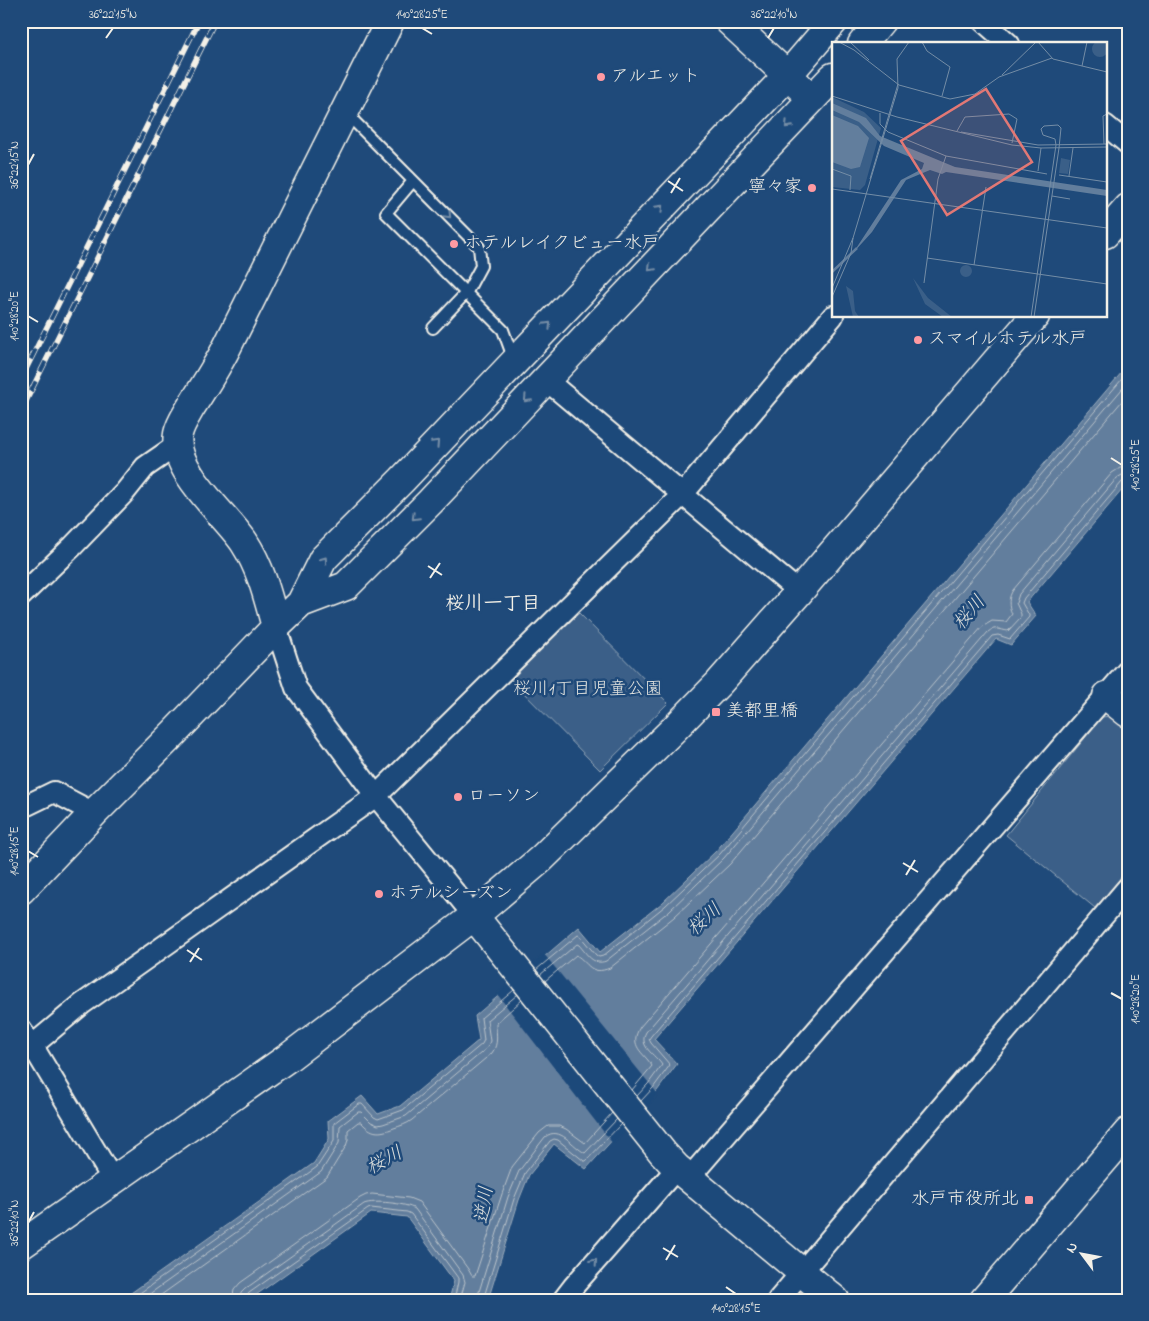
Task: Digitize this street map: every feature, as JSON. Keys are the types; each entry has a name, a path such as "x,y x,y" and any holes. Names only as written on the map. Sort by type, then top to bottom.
{"street":[{"path":"390,21 218,365 183,420 178,433 177,445 180,458 189,475 243,542 255,562 266,589 296,688 376,796 474,916 652,1141 683,1173 835,1300"},
{"path":"729,21 813,99"},
{"path":"21,890 94,813 301,603 323,559 402,480 514,360 787,76 834,21"},
{"path":"864,42 881,21"},
{"path":"983,21 1007,42"},
{"path":"301,603 346,586 437,494 832,78"},
{"path":"1106,126 1128,144"},
{"path":"1106,233 1128,208"},
{"path":"113,1180 25,1043 376,796 683,494 832,317"},
{"path":"21,1245 289,1057 474,916 541,860 668,736 719,683 1033,318"},
{"path":"546,379 799,592"},
{"path":"21,596 125,492 145,467 177,445"},
{"path":"563,1300 572,1287 683,1173 1128,670"},
{"path":"1107,696 1128,713"},
{"path":"21,808 54,792 94,813"},
{"path":"778,1300 1128,888"},
{"path":"984,1300 1128,1132"}],"lane":[{"path":"346,112 479,247 481,266 467,292 433,328"},
{"path":"413,181 386,213 503,330 514,360"}],"green space":[{"name":"桜川1丁目児童公園","path":"577,611 668,703 600,770 509,678"},
{"path":"1111,716 1128,730 1128,870 1095,908 1006,835 1102,717"}],"water":[{"path":"1128,365 1128,483 1027,602 1036,616 1011,645 996,639 654,1039 677,1064 657,1091 586,1169 554,1144 529,1175 519,1200 488,1300 449,1300 454,1281 407,1217 371,1213 249,1300 121,1300 314,1163 329,1139 328,1121 362,1096 378,1114 400,1106 479,1040 475,1016 579,927 600,952 662,903 716,851"}],"pier":[{"path":"544,954 658,1094 613,1144 497,994"}],"railway":[{"path":"21,379 199,21"},
{"path":"21,411 215,21"}],"place":[{"name":"アルエット","path":"601,77"},
{"name":"寧々家","path":"812,188"},
{"name":"ホテルレイクビュー水戸","path":"454,244"},
{"name":"スマイルホテル水戸","path":"918,340"},
{"name":"美都里橋","path":"716,712"},
{"name":"ローソン","path":"458,797"},
{"name":"ホテルシーズン","path":"379,894"},
{"name":"水戸市役所北","path":"1029,1200"}],"district":[{"name":"桜川一丁目","path":"493,604"}],"water label":[{"name":"桜川","path":"970,613"},
{"name":"桜川","path":"705,920"},
{"name":"桜川","path":"385,1161"},
{"name":"逆川","path":"485,1205"}]}
